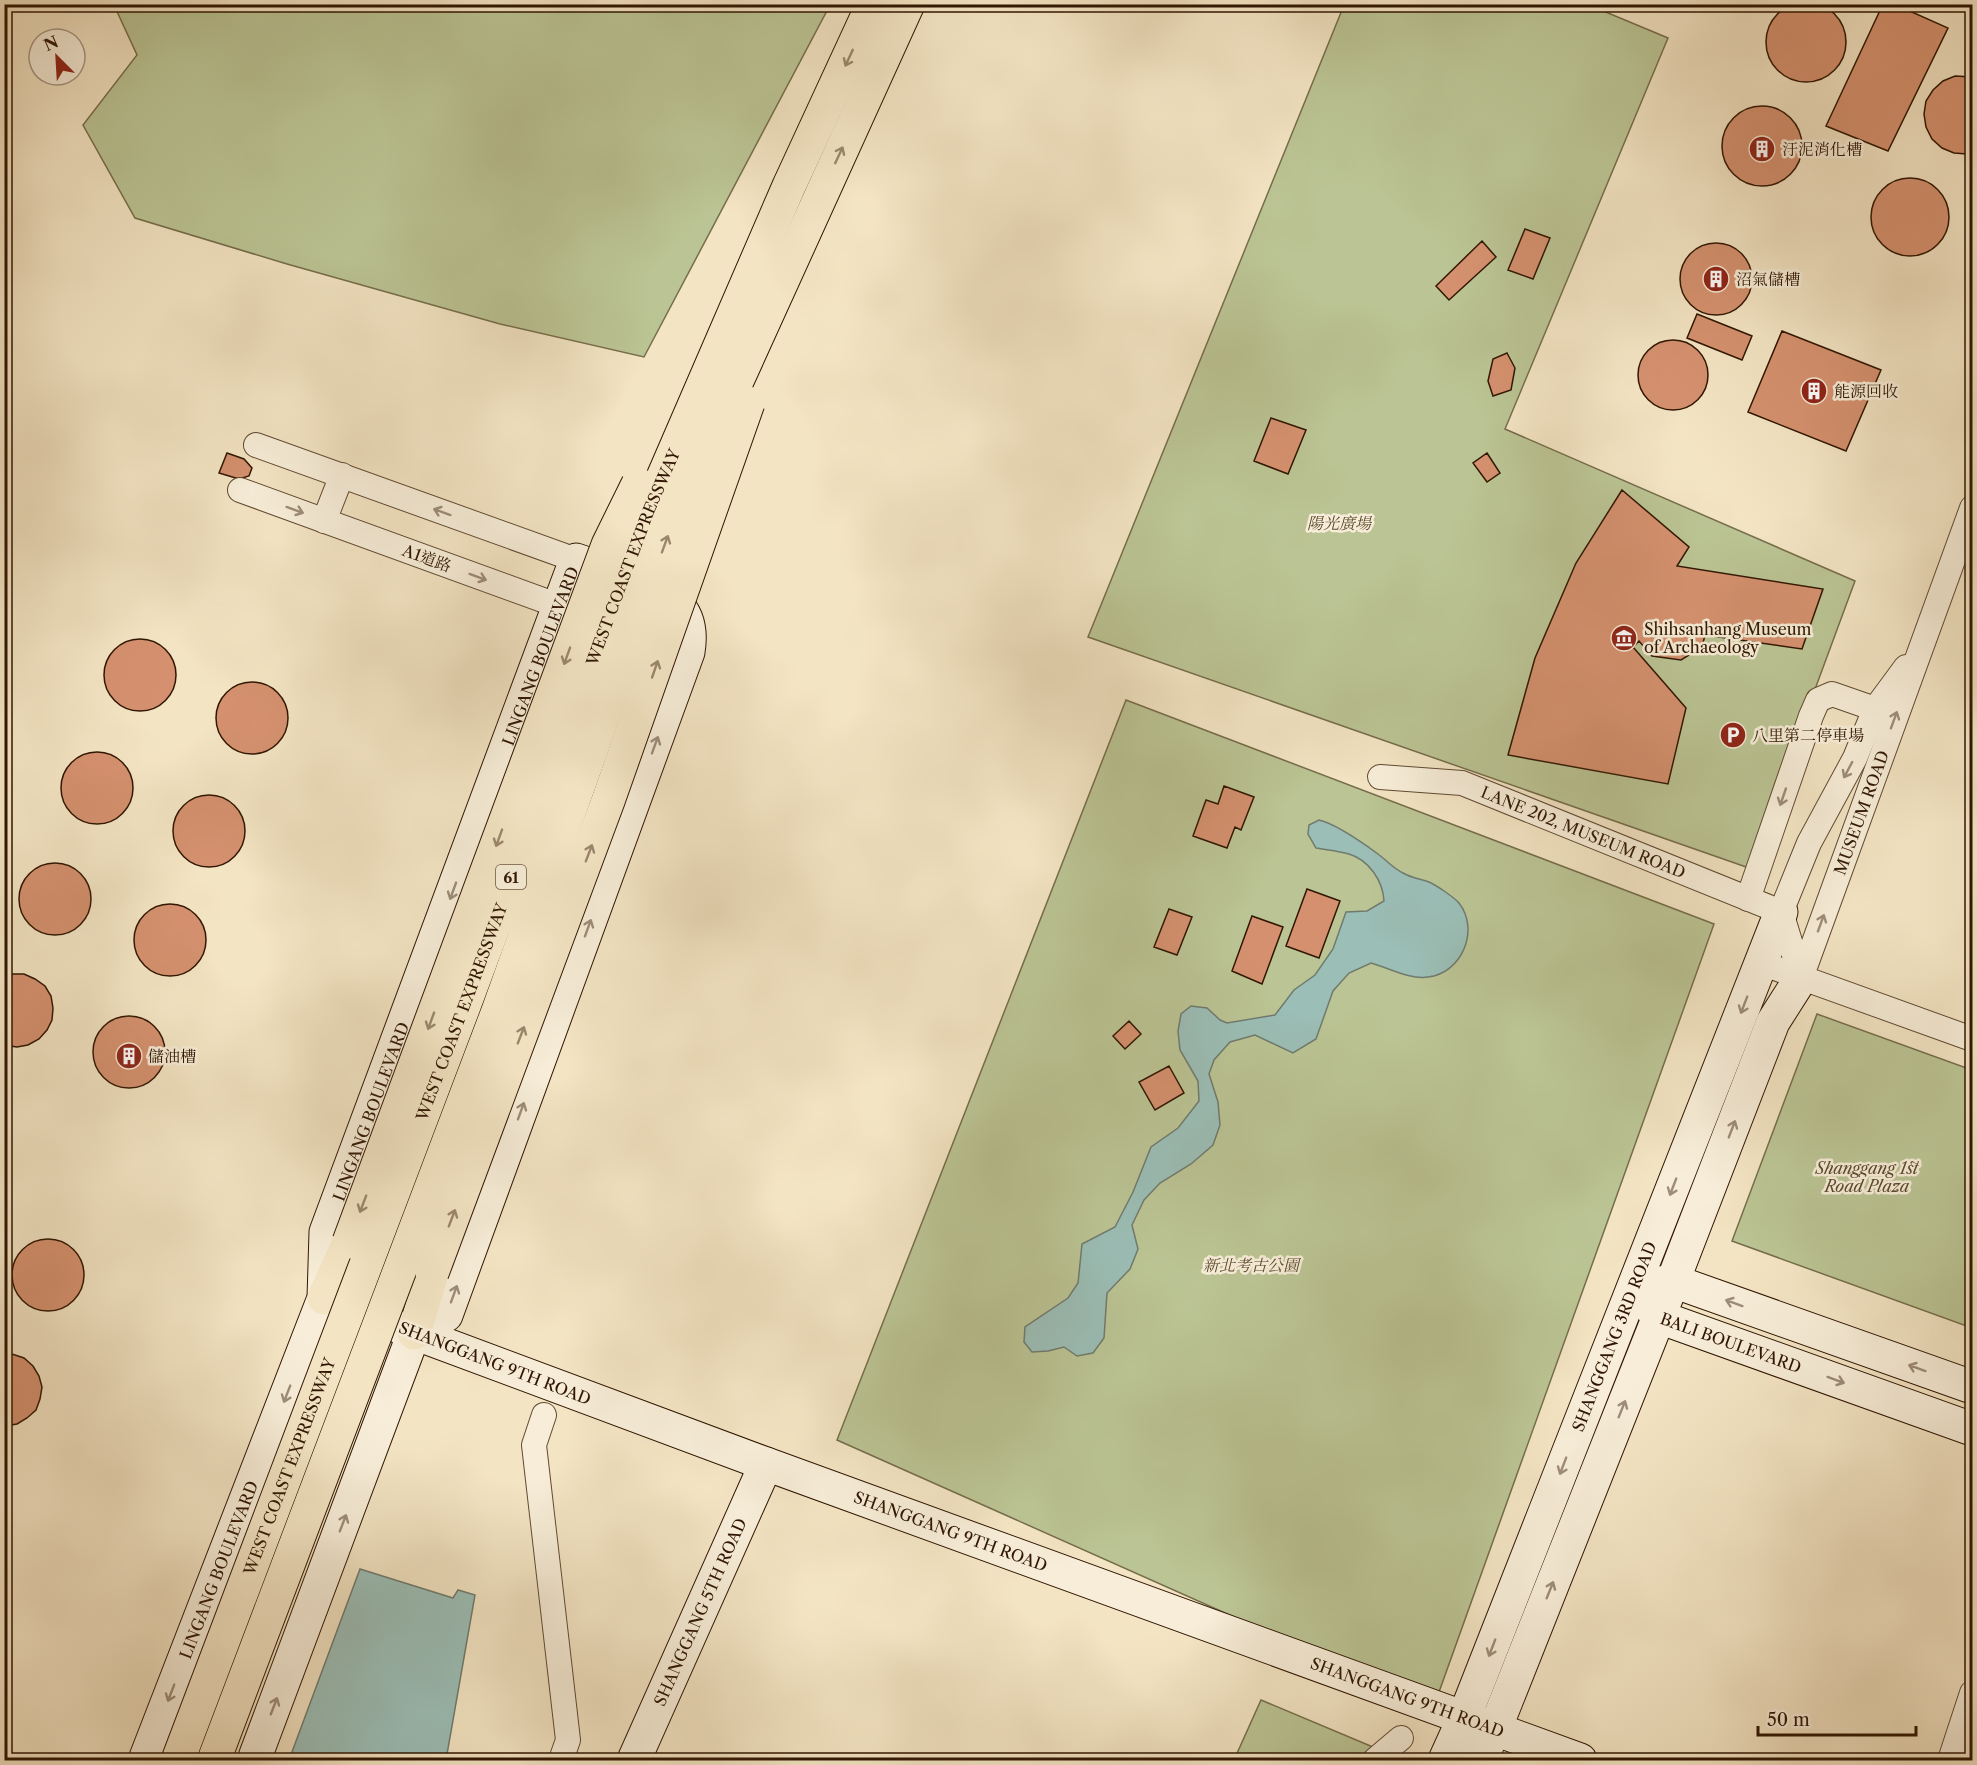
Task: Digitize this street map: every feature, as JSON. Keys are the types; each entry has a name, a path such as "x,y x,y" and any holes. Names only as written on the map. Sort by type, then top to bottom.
{"highway":[{"name":"WEST COAST EXPRESSWAY","path":"178,1761 648,512 789,186 873,4"},
{"name":"WEST COAST EXPRESSWAY","path":"214,1761 498,1011 672,524 908,4"},
{"path":"324,1298 349,1242 608,546 789,186"},
{"path":"414,1333 432,1273 608,801 819,200"}],"street":[{"path":"256,445 576,560"},
{"path":"324,520 342,475"},
{"name":"A1道路","path":"240,490 614,627"},
{"name":"MUSEUM ROAD","path":"1801,978 1972,508"},
{"name":"LINGANG BOULEVARD","path":"145,1761 324,1298 326,1232 576,560 661,592 679,605 688,621 690,631 688,652 446,1315 414,1333"},
{"path":"189,1761 365,1314 366,1290 614,627 637,582"},
{"path":"205,1761 365,1314 637,582"},
{"name":"MUSEUM ROAD","path":"1781,912 1809,843 1854,758 1875,709 1920,649"},
{"path":"1748,899 1818,700 1832,694 1875,709"},
{"name":"LANE 202, MUSEUM ROAD","path":"1380,777 1462,783 1781,912"},
{"path":"1781,912 1801,978"},
{"name":"SHANGGANG 3RD ROAD","path":"1445,1761 1464,1718 1781,912"},
{"path":"1761,963 1972,1039"},
{"name":"SHANGGANG 3RD ROAD","path":"1480,1761 1495,1729 1659,1317 1773,1022 1801,978"},
{"name":"BALI BOULEVARD","path":"1634,1287 1673,1281 1972,1387"},
{"name":"BALI BOULEVARD","path":"1634,1287 1659,1317 1972,1429"},
{"name":"SHANGGANG 9TH ROAD","path":"324,1298 766,1464 1580,1761"},
{"path":"254,1761 414,1333"},
{"path":"544,1415 534,1445 568,1740 561,1761"},
{"name":"SHANGGANG 5TH ROAD","path":"634,1761 766,1464"},
{"path":"1950,1761 1972,1693"},
{"path":"1376,1761 1401,1738"}],"green space":[{"path":"114,5 830,5 644,357 500,324 135,218 83,125 137,55"},
{"name":"陽光廣場","path":"1344,5 1589,5 1668,38 1505,429 1855,581 1749,868 1088,637"},
{"name":"新北考古公園","path":"1126,700 1714,924 1434,1706 837,1440"},
{"name":"Shanggang 1st Road Plaza","path":"1817,1014 1972,1070 1972,1328 1732,1241"},
{"path":"1261,1700 1399,1758 1398,1760 1234,1760"}],"water":[{"path":"1319,820 1349,834 1393,867 1409,876 1432,884 1457,901 1465,914 1468,925 1464,949 1450,968 1428,977 1407,975 1371,963 1349,973 1333,991 1316,1039 1293,1053 1255,1035 1230,1042 1214,1060 1209,1074 1218,1102 1220,1125 1213,1145 1191,1164 1160,1183 1144,1200 1132,1225 1138,1249 1130,1269 1107,1293 1104,1338 1093,1353 1077,1356 1064,1347 1032,1352 1024,1342 1025,1327 1068,1298 1078,1283 1082,1244 1115,1227 1133,1192 1151,1147 1178,1128 1199,1101 1198,1081 1180,1050 1178,1031 1181,1014 1191,1006 1207,1008 1227,1023 1275,1015 1294,990 1315,975 1333,949 1346,912 1367,911 1384,901 1378,879 1363,861 1349,854 1316,848 1308,834 1309,825"},
{"path":"360,1569 453,1598 458,1590 475,1595 446,1760 289,1760"}],"building":[{"path":"1806,2 1821,5 1834,14 1843,27 1846,42 1843,57 1834,70 1821,79 1806,82 1791,79 1778,70 1769,57 1766,42 1769,27 1778,14 1791,5"},
{"path":"1883,4 1894,4 1948,28 1888,151 1826,126"},
{"path":"1955,76 1972,77 1972,152 1967,154 1954,153 1942,148 1932,139 1926,127 1924,114 1926,101 1933,90 1943,81"},
{"name":"汙泥消化槽","path":"1762,106 1777,109 1790,118 1799,131 1802,146 1799,161 1790,174 1777,183 1762,186 1747,183 1734,174 1725,161 1722,146 1725,131 1734,118 1747,109"},
{"name":"汙泥消化槽","path":"1902,178 1918,178 1932,184 1943,195 1949,209 1949,225 1943,239 1932,250 1918,256 1902,256 1888,250 1877,239 1871,225 1871,209 1877,195 1888,184"},
{"path":"1525,229 1550,238 1533,279 1508,270"},
{"path":"1482,241 1496,257 1449,300 1436,286"},
{"name":"沼氣儲槽","path":"1716,243 1730,246 1742,253 1749,265 1752,279 1749,293 1742,305 1730,312 1716,315 1702,312 1690,305 1683,293 1680,279 1683,265 1690,253 1702,246"},
{"path":"1697,314 1752,336 1742,360 1687,338"},
{"name":"能源回收","path":"1782,331 1881,370 1846,451 1748,412"},
{"path":"1673,340 1686,343 1698,350 1705,362 1708,375 1705,388 1698,400 1686,407 1673,410 1660,407 1648,400 1641,388 1638,375 1641,362 1648,350 1660,343"},
{"path":"1507,353 1515,368 1511,390 1493,396 1488,381 1493,359"},
{"path":"1271,418 1306,430 1288,474 1254,461"},
{"path":"227,453 244,459 252,468 249,476 239,479 219,473"},
{"path":"1487,453 1500,473 1487,482 1473,463"},
{"name":"Shihsanhang Museum of Archaeology","path":"1622,490 1689,547 1677,566 1823,589 1802,649 1705,635 1702,647 1681,660 1652,656 1639,641 1633,647 1686,708 1668,784 1508,755 1535,658 1576,563"},
{"path":"140,639 160,645 170,655 176,675 170,695 160,705 140,711 120,705 110,695 104,675 110,655 120,645"},
{"path":"259,682 278,692 286,704 288,718 286,732 278,744 266,752 245,754 226,744 218,732 216,711 226,692 238,684"},
{"path":"104,752 123,762 131,774 133,788 131,802 123,814 111,822 90,824 71,814 63,802 61,781 71,762 83,754"},
{"path":"1224,786 1254,797 1241,830 1235,827 1227,848 1193,836 1206,800 1218,804"},
{"path":"216,795 235,805 243,817 245,831 243,845 235,857 223,865 202,867 183,857 175,845 173,824 183,805 195,797"},
{"path":"62,863 81,873 89,885 91,899 89,913 81,925 69,933 48,935 29,925 21,913 19,892 29,873 41,865"},
{"path":"1307,889 1340,901 1319,958 1286,946"},
{"path":"177,904 196,914 204,926 206,940 204,954 196,966 184,974 163,976 144,966 136,954 134,933 144,914 156,906"},
{"path":"1169,909 1192,917 1177,955 1154,947"},
{"path":"1252,916 1283,927 1262,984 1232,971"},
{"path":"24,974 45,986 51,996 53,1008 52,1020 39,1039 28,1045 17,1047 4,1045 4,976"},
{"name":"儲油槽","path":"136,1016 155,1026 163,1038 165,1052 163,1066 155,1078 143,1086 122,1088 103,1078 95,1066 93,1045 103,1026 115,1018"},
{"path":"1129,1021 1141,1034 1125,1049 1113,1036"},
{"path":"1169,1066 1184,1093 1155,1110 1139,1082"},
{"path":"55,1239 74,1249 82,1261 84,1275 82,1289 74,1301 62,1309 41,1311 22,1301 14,1289 12,1268 22,1249 34,1241"},
{"path":"4,1353 24,1358 33,1366 42,1387 36,1410 17,1424 5,1426"}],"place":[{"name":"汙泥消化槽","path":"1762,149"},
{"name":"沼氣儲槽","path":"1716,279"},
{"name":"能源回收","path":"1814,391"},
{"name":"Shihsanhang Museum of Archaeology","path":"1624,638"},
{"name":"八里第二停車場","path":"1733,735"},
{"name":"儲油槽","path":"129,1056"}]}
